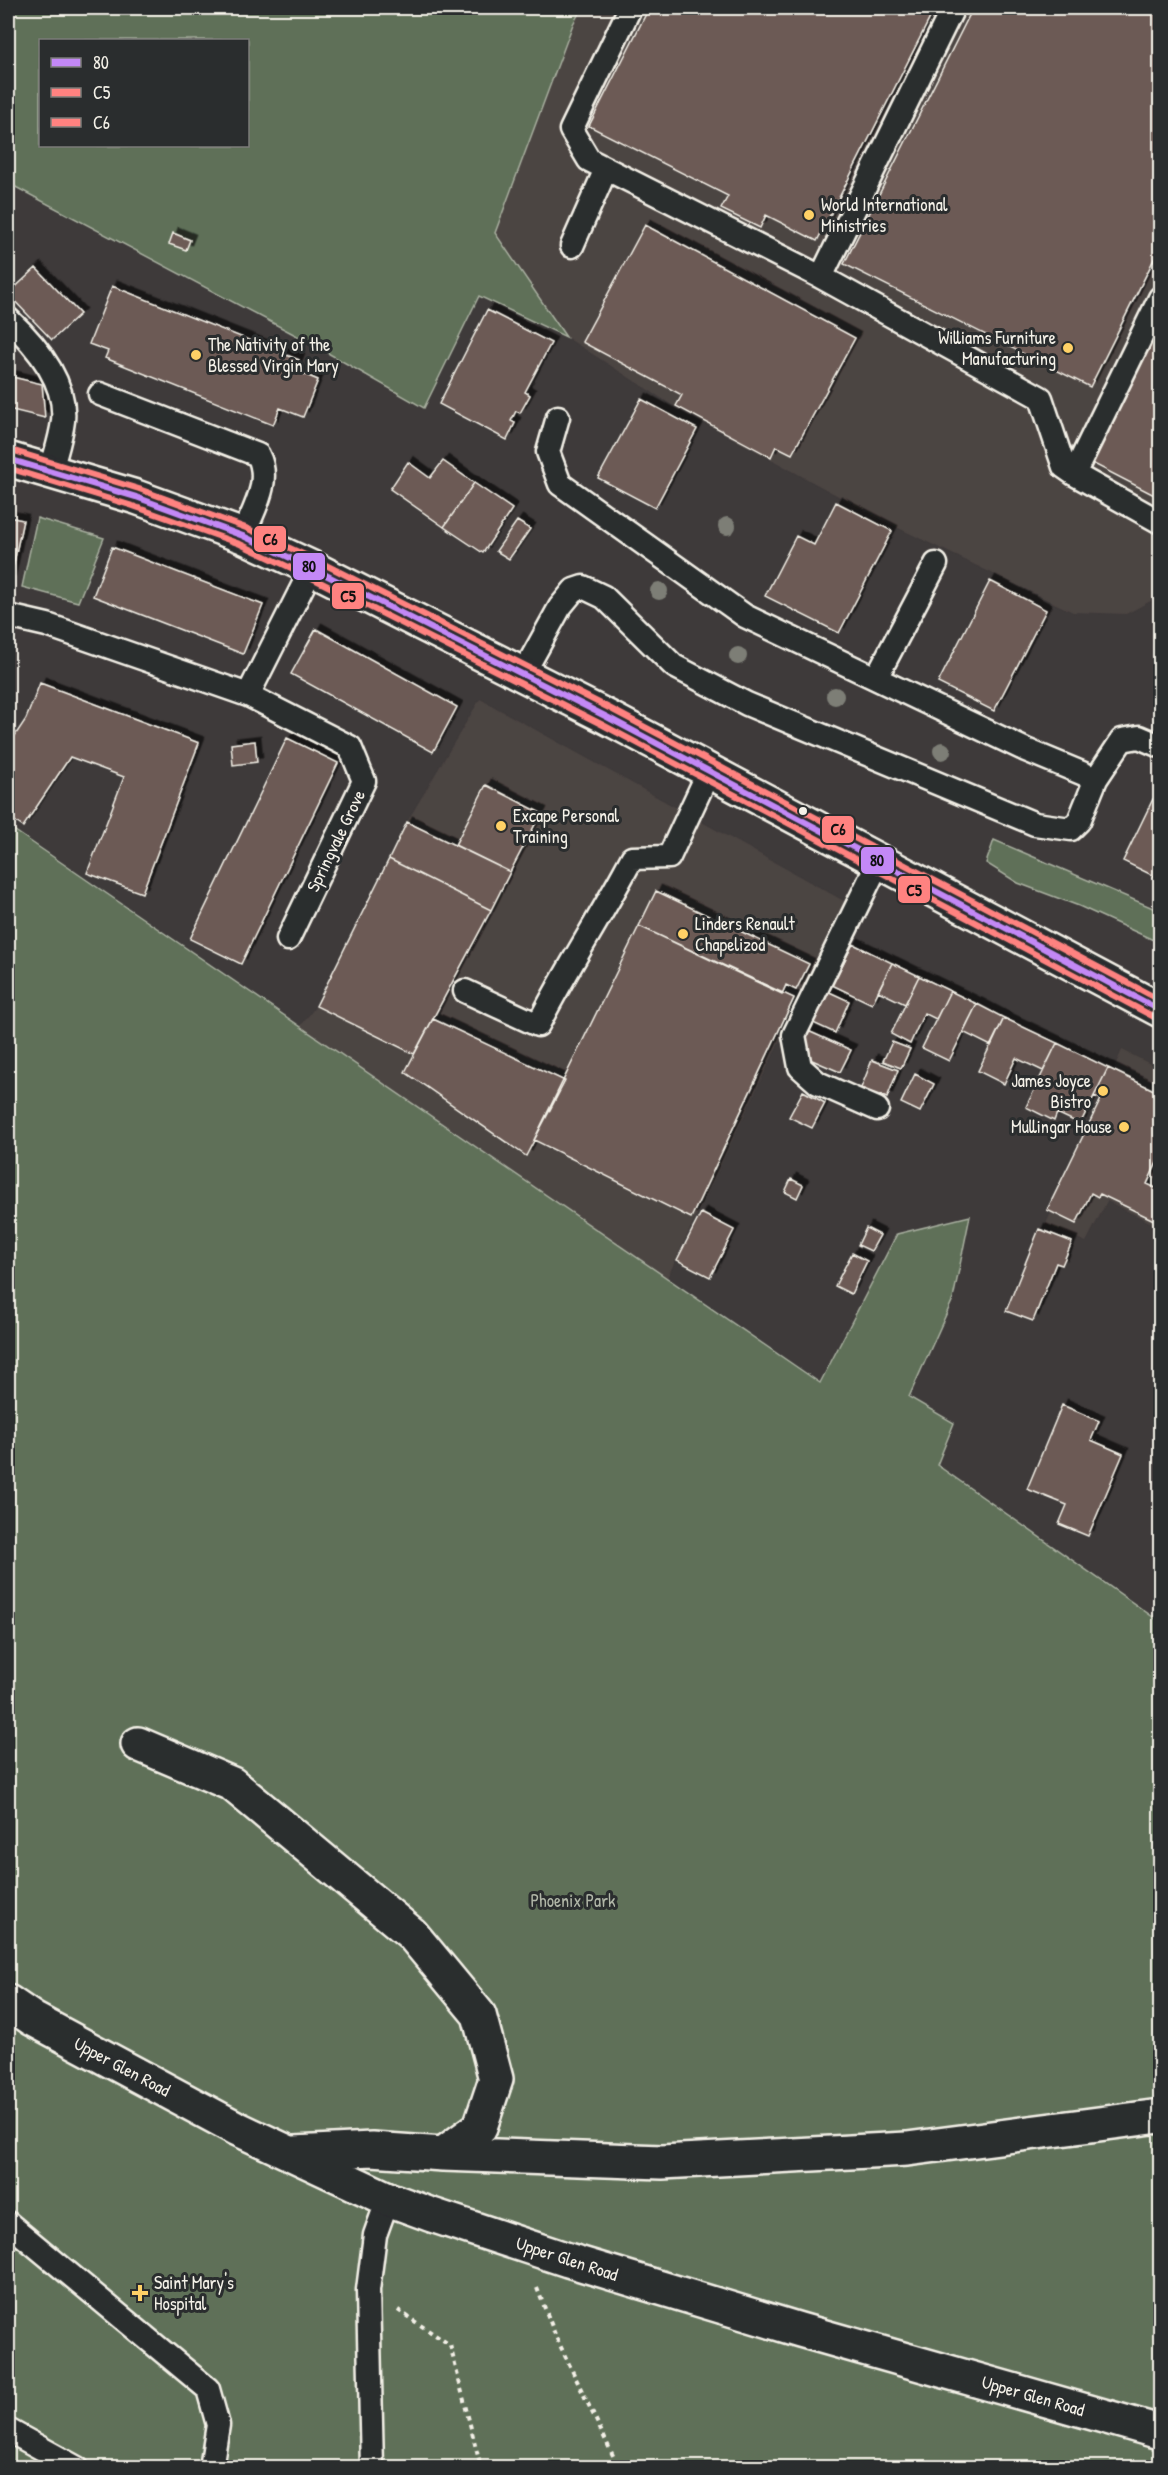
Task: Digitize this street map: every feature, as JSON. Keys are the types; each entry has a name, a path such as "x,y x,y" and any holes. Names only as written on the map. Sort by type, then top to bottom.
{"street":[{"path":"8,459 136,497 243,536 312,568 523,674 1161,1010"},
{"path":"138,1744 232,1784 412,1934 479,2015 496,2079 480,2127 443,2154"},
{"name":"Upper Glen Road","path":"8,2002 33,2019 236,2128 388,2199 518,2243 800,2330 1161,2432"},
{"path":"290,2153 372,2149 443,2154 662,2162 907,2149 1161,2116"}],"lane":[{"path":"630,8 571,130 589,160 820,277 1041,398 1064,467 1161,522"},
{"path":"820,277 953,8"},
{"path":"572,246 606,169"},
{"path":"1074,474 1161,298"},
{"path":"8,318 49,364 60,393 63,420 51,471"},
{"path":"100,394 258,455 263,466 264,484 243,536"},
{"path":"558,417 548,452 560,484 745,616 1026,750 1096,779"},
{"path":"876,678 936,564"},
{"path":"248,695 312,568"},
{"path":"523,674 560,607 574,590 583,587 604,597 674,666 747,704 1035,824 1071,829 1079,821 1096,779 1122,740 1139,737 1161,746"},
{"name":"Springvale Grove","path":"8,616 46,625 248,695 350,747 364,781 288,939"},
{"path":"465,991 538,1025 565,972 602,914 632,858 669,857 709,771"},
{"path":"877,1109 818,1083 800,1067 794,1035 879,861"},
{"path":"372,2468 368,2290 375,2235 388,2199"},
{"path":"8,2223 208,2389 218,2425 211,2468"},
{"path":"8,2430 77,2468"}],"path":[{"path":"518,2243 556,2337 619,2468"},
{"path":"368,2290 450,2345 481,2468"}],"shaded area":[{"path":"582,8 1160,8 1160,596 1126,614 1073,612 884,521 672,405 566,337 495,233 573,24"},
{"path":"480,699 851,905 816,964 667,1278 300,1027 316,1006 407,822"},
{"name":"Mullingar House","path":"1122,1050 1160,1069 1160,1168 1153,1183 1160,1188 1160,1227 1107,1201 1086,1242 1046,1224"}],"green space":[{"path":"8,8 582,8 573,24 495,233 566,337 479,296 424,408 305,340 8,183"},
{"path":"37,518 104,538 78,602 22,587"},
{"name":"Phoenix Park","path":"8,826 820,1383 897,1234 970,1216 953,1299 909,1397 954,1423 937,1465 1160,1622 1160,2467 8,2467"},
{"path":"994,840 1160,911 1160,943 1079,906 1018,883 986,863"}],"building":[{"path":"649,8 935,8 817,241 766,215 760,228 721,209 728,196 589,126"},
{"path":"973,8 1160,8 1160,247 1090,387 844,264"},
{"path":"645,225 855,338 792,454 776,446 771,457 676,406 682,395 582,342"},
{"path":"173,233 190,240 186,250 169,244"},
{"path":"36,268 80,314 52,340 8,294"},
{"name":"The Nativity of the Blessed Virgin Mary","path":"112,286 299,360 294,370 318,380 303,417 280,408 273,425 105,358 108,351 89,344"},
{"path":"487,310 551,343 525,392 530,395 520,413 516,411 511,421 515,423 507,440 439,404"},
{"path":"1160,325 1160,498 1090,462"},
{"path":"8,376 42,384 45,418 8,409"},
{"path":"641,399 697,429 655,508 598,478"},
{"path":"443,461 474,483 444,527 390,489 408,462 430,478"},
{"path":"474,483 512,509 483,553 444,527"},
{"path":"836,502 892,531 839,633 765,596 796,536 814,545"},
{"path":"8,517 23,520 10,581 8,580"},
{"path":"517,521 530,529 509,559 496,551"},
{"path":"112,547 263,605 243,654 93,596"},
{"path":"990,581 1046,610 994,711 938,683"},
{"path":"316,629 457,707 433,752 291,674"},
{"path":"40,683 199,743 142,893 87,873 124,777 70,757 23,827 8,816 8,746 26,719"},
{"path":"287,738 338,763 241,964 190,939"},
{"path":"255,741 257,762 233,765 231,744"},
{"path":"486,785 541,813 510,872 455,845"},
{"path":"1153,799 1160,802 1160,879 1123,861"},
{"path":"407,822 510,872 491,910 389,859"},
{"path":"389,859 491,910 414,1054 316,1006"},
{"path":"656,891 809,964 796,990 786,985 782,994 639,926"},
{"path":"639,926 794,998 691,1218 534,1140"},
{"path":"853,944 892,963 872,1004 832,985"},
{"path":"892,963 919,976 905,1004 878,991"},
{"path":"919,976 950,991 936,1019 924,1013 910,1044 891,1034"},
{"path":"825,990 849,1001 835,1033 811,1022"},
{"path":"950,991 977,1004 949,1061 922,1048"},
{"path":"977,1004 1004,1018 991,1046 963,1032"},
{"path":"1004,1018 1057,1043 1043,1071 1016,1058 1004,1084 978,1071"},
{"path":"433,1019 565,1081 526,1156 405,1072"},
{"path":"808,1031 851,1050 840,1072 798,1054"},
{"path":"892,1042 910,1049 901,1068 883,1061"},
{"path":"1057,1043 1108,1068 1080,1124 1057,1113 1054,1121 1026,1107"},
{"path":"872,1060 898,1070 887,1098 861,1088"},
{"name":"Mullingar House","path":"1108,1068 1160,1093 1160,1156 1147,1184 1160,1190 1160,1223 1100,1194 1098,1197 1091,1193 1076,1224 1047,1210 1101,1099 1094,1096"},
{"path":"915,1074 934,1084 920,1112 901,1103"},
{"path":"803,1091 825,1103 812,1128 789,1117"},
{"path":"791,1179 803,1185 797,1198 785,1192"},
{"path":"701,1213 734,1230 710,1277 677,1260"},
{"path":"866,1228 880,1235 871,1251 858,1245"},
{"path":"1039,1229 1072,1242 1062,1265 1056,1263 1033,1321 1006,1311"},
{"path":"852,1253 867,1261 851,1294 835,1286"},
{"path":"1062,1405 1099,1421 1091,1440 1123,1454 1088,1536 1059,1524 1067,1505 1027,1489"}],"transit line":[{"name":"C6","path":"11,450 139,489 246,528 316,560 611,709 1160,1000"},
{"name":"80","path":"8,459 136,497 243,536 312,568 607,717 1160,1010"},
{"name":"C5","path":"8,468 133,506 240,544 308,576 603,725 1156,1018"}],"place":[{"name":"World International Ministries","path":"809,215"},
{"name":"Williams Furniture Manufacturing","path":"1068,348"},
{"name":"The Nativity of the Blessed Virgin Mary","path":"196,355"},
{"name":"Excape Personal Training","path":"501,826"},
{"name":"Linders Renault Chapelizod","path":"683,934"},
{"name":"James Joyce Bistro","path":"1103,1091"},
{"name":"Mullingar House","path":"1124,1127"},
{"name":"Saint Mary's Hospital","path":"140,2293"}]}
